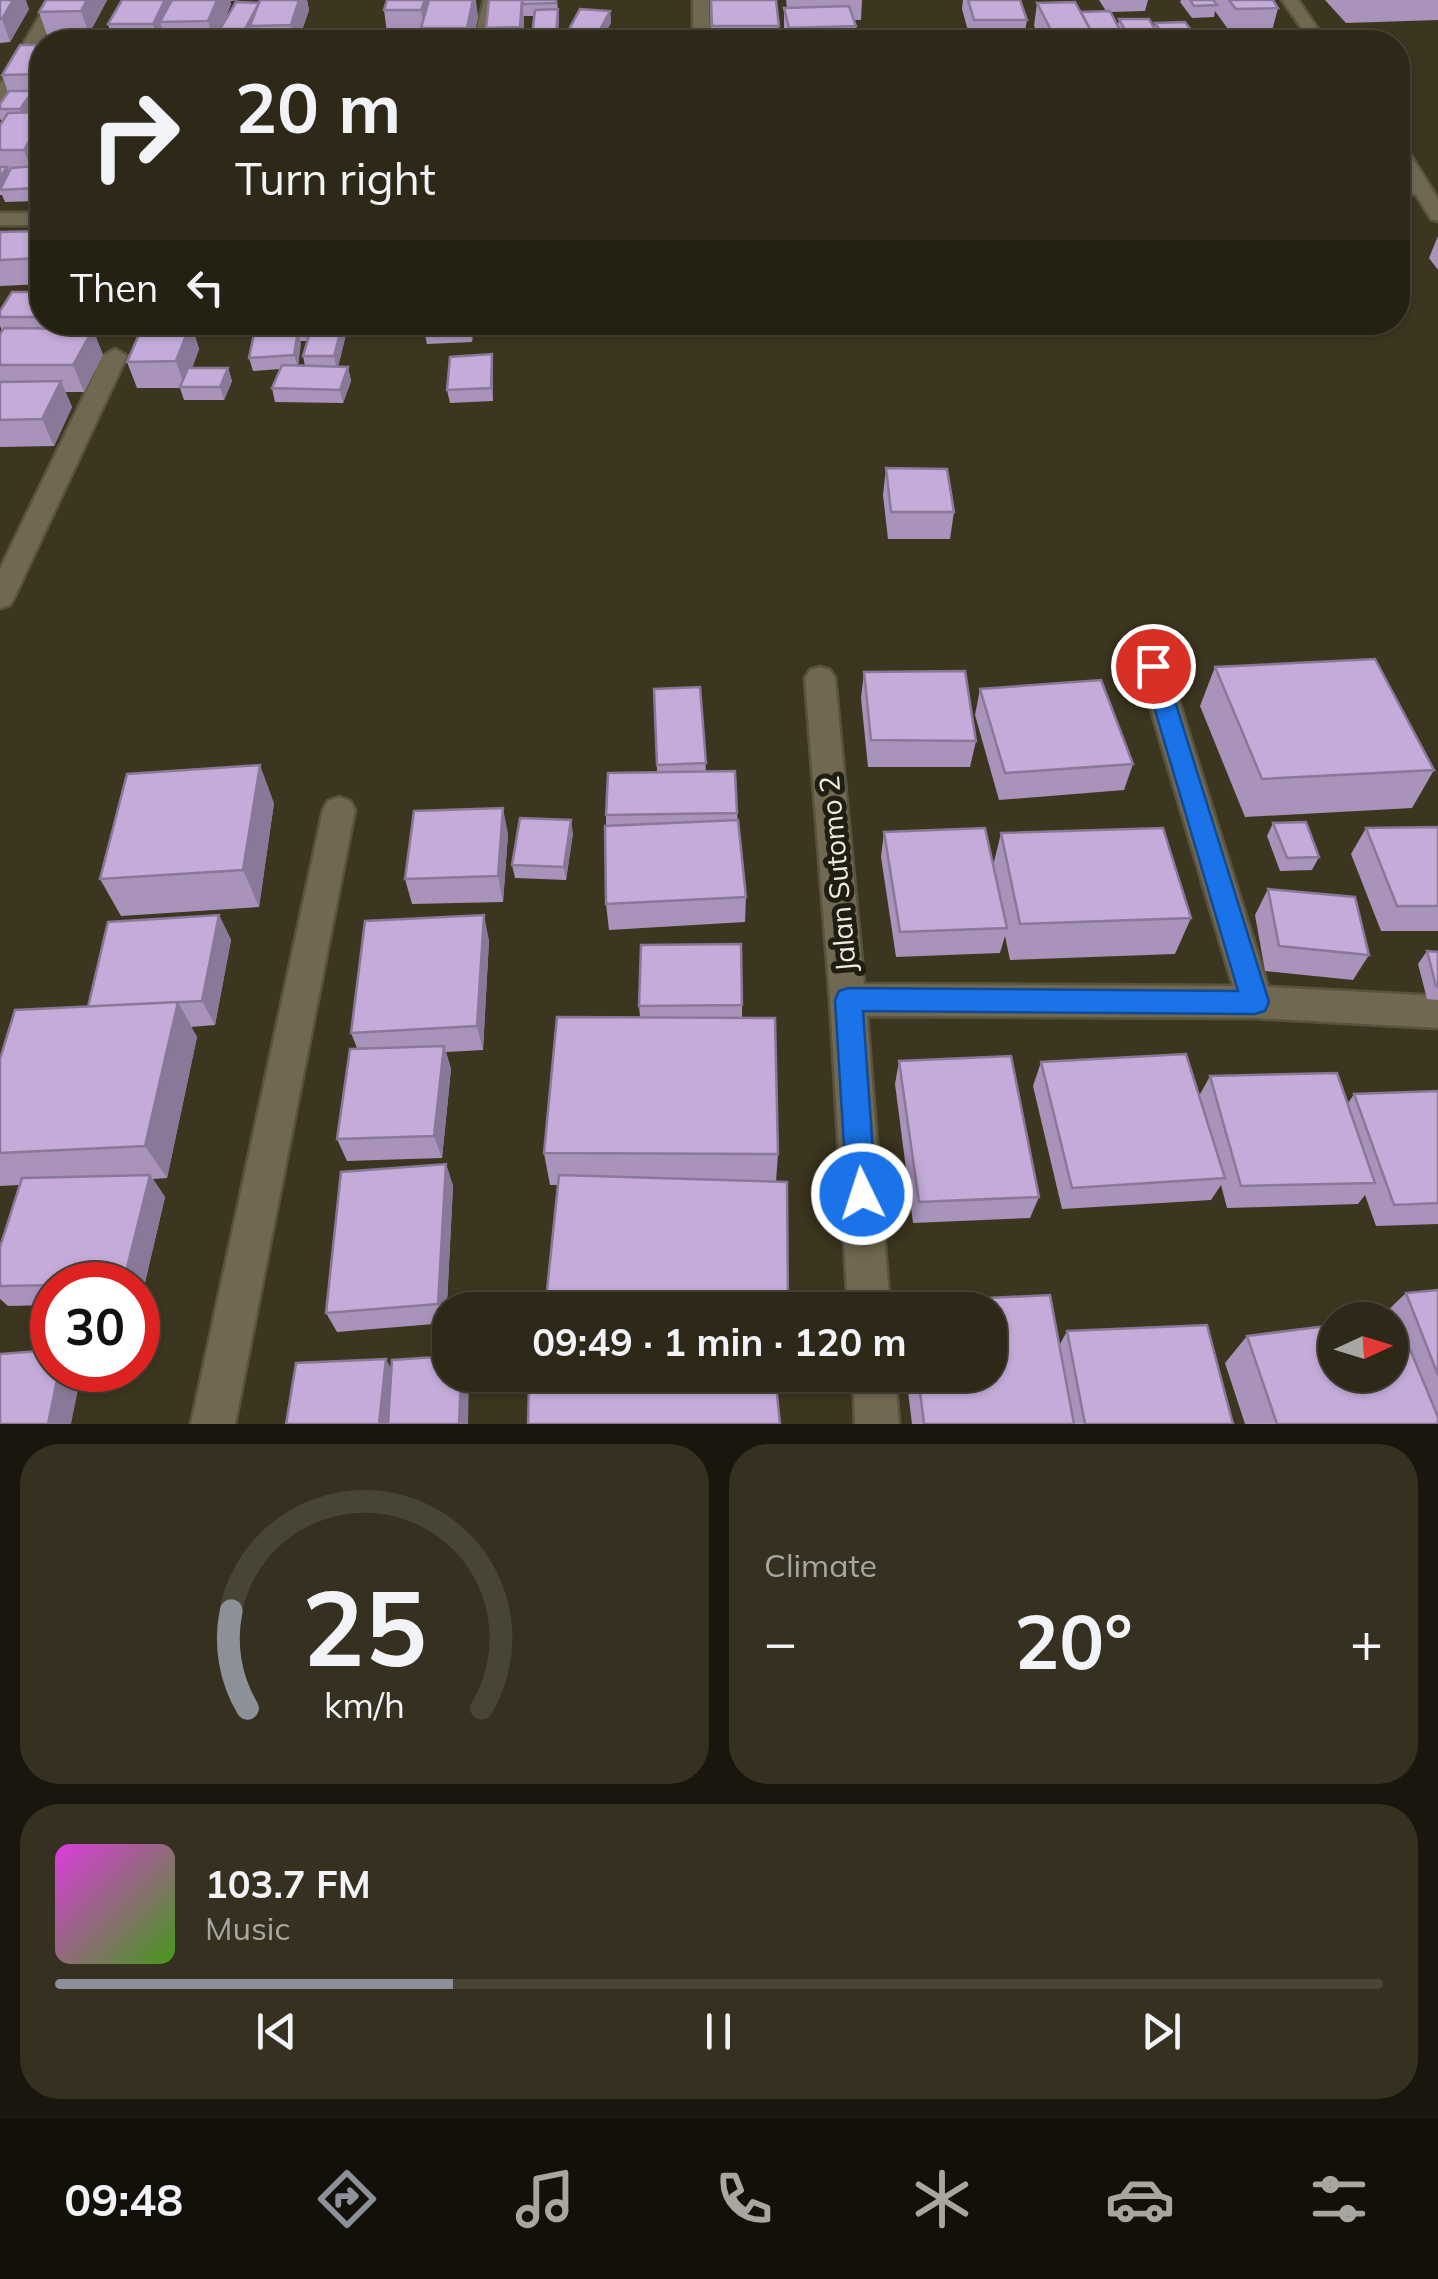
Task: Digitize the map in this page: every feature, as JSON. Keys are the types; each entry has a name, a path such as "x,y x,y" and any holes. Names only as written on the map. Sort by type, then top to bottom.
{"street":[{"path":"44,30 57,0"},
{"path":"484,30 492,0"},
{"path":"701,0 702,30"},
{"path":"1290,0 1311,30"},
{"path":"0,56 30,56"},
{"path":"0,100 30,60"},
{"path":"1410,192 1438,215"},
{"path":"0,219 30,219"},
{"path":"0,598 82,400 115,356"},
{"path":"1153,666 1255,1002"},
{"name":"Jalan Sutomo 2","path":"820,678 869,1292"},
{"path":"213,1424 340,810"},
{"path":"848,1000 1255,1002 1438,1012"},
{"path":"875,1392 877,1424"}],"building":[{"path":"0,0 13,0 2,19 0,19"},
{"path":"46,0 87,0 81,11 39,12"},
{"path":"122,0 165,0 153,24 108,24"},
{"path":"172,0 217,0 208,21 160,22"},
{"path":"260,0 299,0 291,25 250,26"},
{"path":"387,0 425,0 421,10 384,10"},
{"path":"429,0 473,0 467,28 421,28"},
{"path":"489,0 522,0 520,27 486,28"},
{"path":"522,0 556,0 556,3 523,4"},
{"path":"711,0 776,0 779,26 712,26"},
{"path":"968,0 1020,0 1027,20 974,20"},
{"path":"1190,0 1213,0 1217,5 1194,6"},
{"path":"1229,0 1273,0 1278,8 1236,9"},
{"path":"236,2 259,3 245,29 220,29"},
{"path":"1075,2 1090,29 1051,30 1037,3"},
{"path":"849,6 856,26 789,28 784,8"},
{"path":"558,9 556,30 533,30 535,10"},
{"path":"580,9 610,11 600,30 569,30"},
{"path":"1110,11 1120,30 1090,30 1081,12"},
{"path":"1119,19 1149,19 1156,30 1125,30"},
{"path":"1185,22 1191,30 1160,30 1155,23"},
{"path":"20,45 30,45 30,74 2,75"},
{"path":"9,91 30,91 20,109 0,109"},
{"path":"30,112 30,139 24,150 0,150 0,125 8,113"},
{"path":"30,166 30,188 0,190 11,168"},
{"path":"30,231 30,259 0,260 0,232"},
{"path":"12,292 30,292 30,317 0,317"},
{"path":"4,328 30,328 30,335 90,335 73,365 0,365 0,334"},
{"path":"139,335 186,335 176,361 127,362"},
{"path":"254,335 297,335 294,355 249,358"},
{"path":"309,335 340,335 334,356 303,356"},
{"path":"492,354 491,388 447,390 450,357"},
{"path":"282,365 348,367 340,390 272,388"},
{"path":"188,368 228,368 220,387 180,387"},
{"path":"61,381 42,419 0,420 0,382"},
{"path":"886,468 947,469 954,512 891,512"},
{"path":"1375,659 1434,770 1262,779 1215,667"},
{"path":"965,671 976,741 871,740 864,672"},
{"path":"1101,680 1133,764 1005,773 980,689"},
{"path":"700,687 706,763 657,765 654,689"},
{"path":"260,765 243,870 100,879 127,774"},
{"path":"735,771 737,813 606,815 608,773"},
{"path":"503,808 498,876 405,879 414,811"},
{"path":"520,818 571,820 564,867 512,865"},
{"path":"738,820 746,897 606,904 605,826"},
{"path":"1306,822 1319,857 1287,858 1273,823"},
{"path":"1438,827 1438,906 1397,906 1366,828"},
{"path":"985,828 1007,928 900,932 884,832"},
{"path":"1163,828 1191,918 1020,924 1001,833"},
{"path":"1268,889 1355,897 1369,955 1279,946"},
{"path":"219,915 202,1001 88,1007 108,922"},
{"path":"484,915 477,1026 351,1033 365,921"},
{"path":"741,944 742,1005 639,1006 641,945"},
{"path":"1427,951 1438,952 1438,987 1436,986"},
{"path":"178,1002 145,1146 0,1153 0,1059 15,1010"},
{"path":"557,1017 775,1018 778,1154 544,1153"},
{"path":"444,1046 434,1136 337,1139 350,1049"},
{"path":"1186,1054 1225,1178 1072,1188 1041,1062"},
{"path":"1011,1056 1039,1197 919,1202 899,1061"},
{"path":"1337,1073 1375,1183 1241,1186 1210,1076"},
{"path":"1438,1091 1438,1203 1394,1205 1354,1094"},
{"path":"446,1164 439,1292 432,1292 432,1304 326,1313 341,1172"},
{"path":"150,1175 128,1262 30,1262 30,1286 0,1286 0,1247 22,1178"},
{"path":"559,1175 787,1182 788,1292 547,1292"},
{"path":"1438,1290 1438,1375 1406,1293"},
{"path":"1050,1295 1074,1424 924,1424 920,1392 1007,1392 1007,1297"},
{"path":"1207,1325 1233,1424 1085,1424 1067,1331"},
{"path":"1318,1327 1318,1392 1408,1392 1408,1345 1438,1424 1277,1424 1247,1336"},
{"path":"30,1352 30,1392 55,1392 48,1424 0,1424 0,1354"},
{"path":"432,1357 432,1392 460,1392 459,1424 388,1424 392,1360"},
{"path":"386,1359 379,1424 286,1424 296,1363"},
{"path":"529,1392 777,1392 780,1424 528,1424"}],"route":[{"path":"862,1194 848,1000 1255,1002 1153,666"}]}
